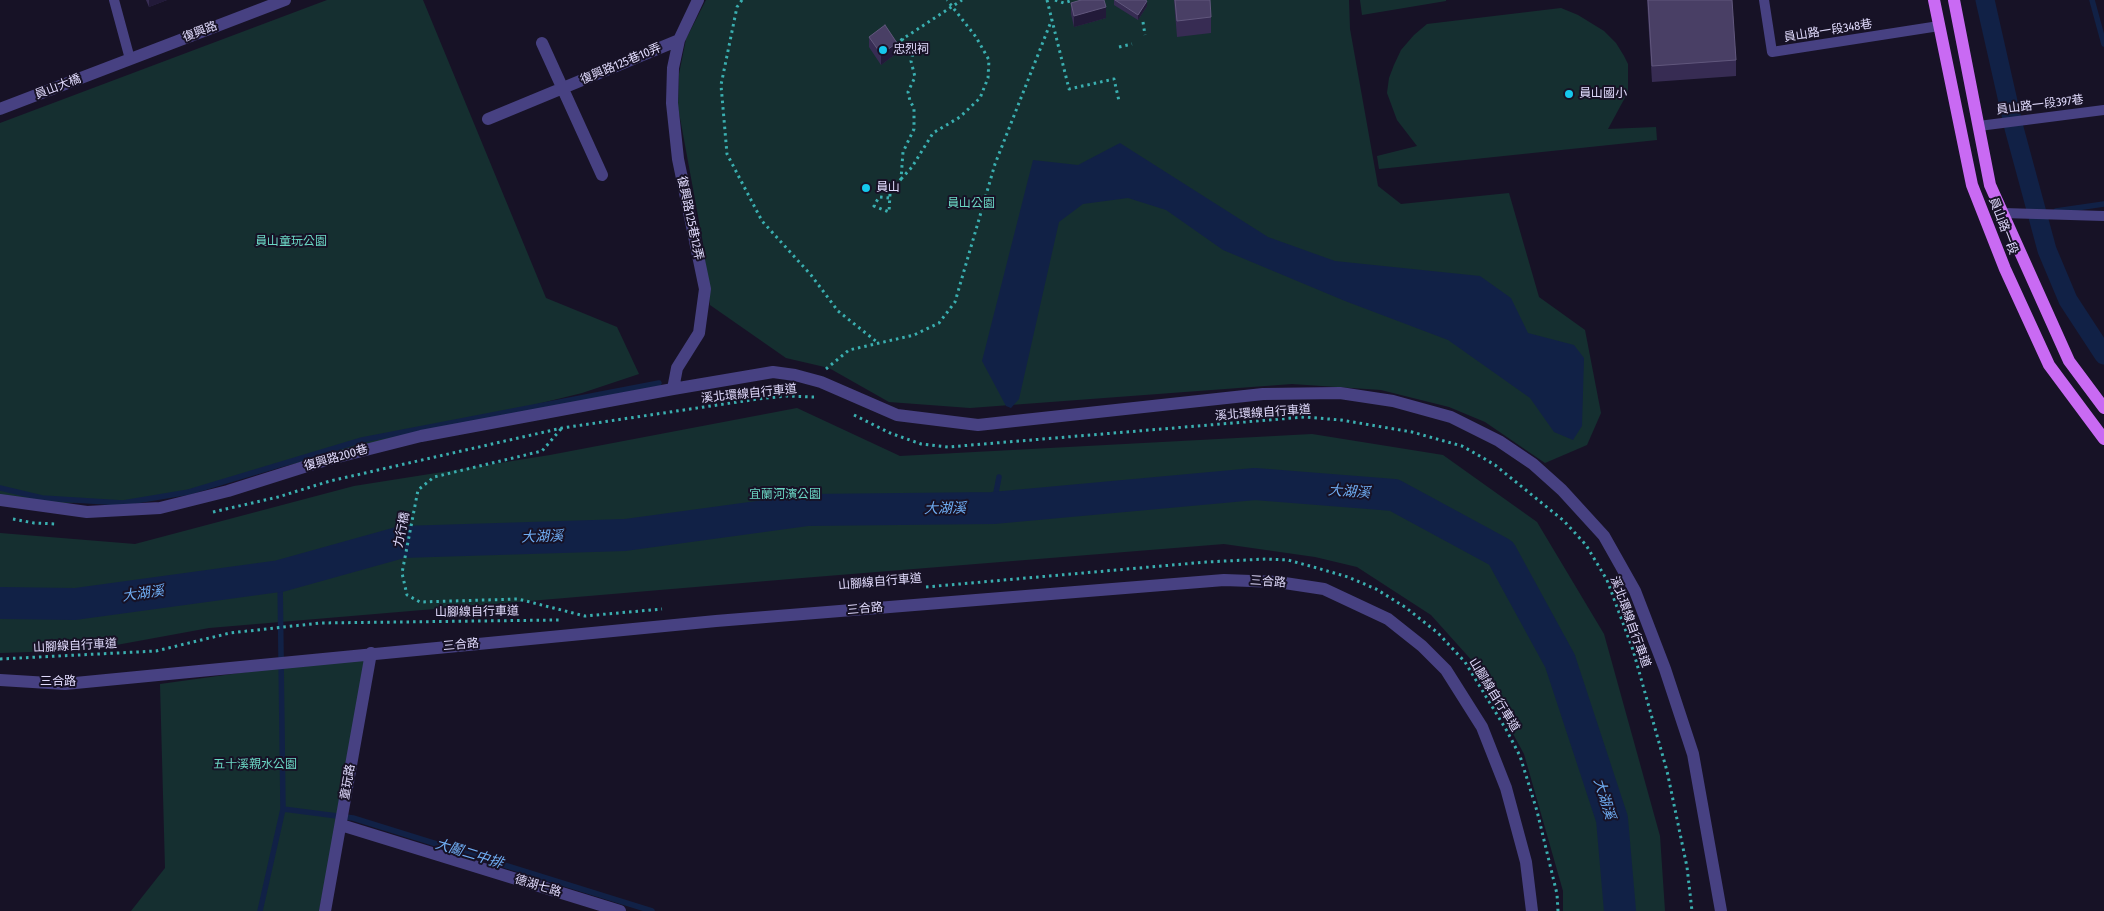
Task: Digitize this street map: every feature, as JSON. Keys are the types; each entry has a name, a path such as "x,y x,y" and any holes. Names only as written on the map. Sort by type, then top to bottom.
{"main road":[{"name":"員山路一段","path":"1934,0 1972,185 2005,269 2049,365 2104,439"},
{"name":"員山路一段","path":"1954,0 1990,184 2068,360 2104,408"}],"street":[{"name":"復興路","path":"116,65 285,0"},
{"name":"復興路125巷12弄","path":"673,389 677,368 699,333 705,289 678,159 672,103 673,68 679,40 698,0"},
{"name":"復興路125巷10弄","path":"488,119 679,40"},
{"path":"542,43 602,175"},
{"name":"員山大橋","path":"0,109 116,65"},
{"name":"復興路200巷","path":"0,500 88,512 160,508 228,491 326,460 421,436 773,372 795,375 821,382 897,415 978,425 1263,394 1340,394 1393,401 1451,417 1499,441 1533,464 1562,490 1604,536 1635,591 1666,668 1693,754 1721,911"},
{"name":"三合路","path":"0,680 65,684 716,621 1224,580 1278,582 1324,589 1388,619 1422,646 1446,670 1482,727 1506,788 1526,862 1532,911"},
{"name":"童玩路","path":"325,911 372,654"},
{"name":"德湖七路","path":"341,825 620,911"}],"lane":[{"path":"114,0 130,59"},
{"name":"員山路一段348巷","path":"1764,0 1772,52 1939,26"},
{"name":"員山路一段397巷","path":"1979,126 2104,110"},
{"path":"2003,213 2104,216"}],"path":[{"path":"742,0 738,7 721,85 727,154 762,221 810,275 838,311 878,342"},
{"path":"889,198 879,198 874,206 889,212 889,198 892,189 912,167 933,133 960,117 980,98 988,78 989,60 976,37 947,0"},
{"path":"894,45 962,0"},
{"path":"1047,0 1069,89 1114,79 1119,101"},
{"path":"1055,0 1064,2 1073,0"},
{"path":"820,370 828,368 849,350 914,335 939,323 955,302 995,164 1052,19"},
{"path":"1143,22 1145,35"},
{"path":"901,179 903,152 914,129 914,108 908,92 915,77 911,61 913,53 902,39"},
{"path":"1119,47 1132,44"},
{"name":"溪北環線自行車道","path":"418,490 434,478 542,451 562,428 786,396 816,397"},
{"name":"溪北環線自行車道","path":"850,412 898,436 921,444 948,447 1304,417 1341,420 1412,432 1462,446 1495,464 1564,521 1586,545 1607,580 1633,650 1667,771 1687,867 1692,911"},
{"name":"力行橋","path":"418,490 402,573 407,595 420,602 518,599 585,616 664,610 577,619"},
{"name":"山腳線自行車道","path":"921,588 1206,562 1266,559 1288,560 1348,577 1376,589 1405,607 1438,634 1465,662 1507,731 1520,756 1537,811 1558,894 1558,911"},
{"name":"山腳線自行車道","path":"0,659 156,651 230,633 320,623 568,619"}],"green space":[{"name":"員山童玩公園","path":"327,0 423,0 546,298 617,327 639,374 582,393 138,502 57,503 0,495 0,123"},
{"name":"員山公園","path":"706,0 1349,0 1350,29 1378,186 1401,204 1509,193 1539,297 1585,330 1601,413 1587,445 1545,463 1485,422 1449,407 1381,390 1292,384 970,408 889,402 829,368 786,358 710,305 703,243 678,107 679,74 686,39"},
{"path":"1360,0 1446,0 1446,1 1362,15"},
{"path":"1561,8 1578,15 1604,31 1616,43 1628,64 1628,92 1608,129 1656,127 1657,140 1379,169 1377,156 1417,146 1397,120 1387,93 1389,78 1394,65 1401,50 1414,35 1427,24"},
{"name":"宜蘭河濱公園","path":"797,408 900,456 1312,434 1443,455 1537,522 1604,634 1660,836 1665,911 1563,911 1563,891 1524,754 1475,664 1431,615 1357,567 1315,557 1224,544 209,628 89,650 0,653 0,533 135,544 354,486 550,455"},
{"name":"五十溪親水公園","path":"370,655 319,911 131,911 165,868 160,684"}],"water":[{"path":"1120,143 1268,237 1335,261 1480,276 1511,298 1528,333 1574,345 1584,358 1582,426 1573,440 1554,432 1530,398 1448,340 1345,301 1223,250 1166,210 1128,198 1083,204 1059,222 1019,399 1011,408 1006,406 982,361 1033,160 1078,165"}],"building":[{"path":"1081,0 1104,0 1106,7 1074,16 1071,3"},
{"path":"1115,0 1145,0 1147,1 1138,15"},
{"path":"1175,0 1210,0 1211,17 1177,21"},
{"path":"1648,0 1732,0 1736,60 1652,66"},
{"path":"885,25 897,43 881,54 869,37"}],"waterway":[{"path":"1985,0 2014,128 2047,250 2068,300 2104,355"},
{"path":"2092,0 2104,44"},
{"path":"2056,211 2104,204"},
{"path":"0,488 42,498 123,503 189,492 362,440 659,383"},
{"path":"993,508 999,477"},
{"name":"大湖溪","path":"0,603 75,604 280,576 402,542 625,535 808,510 993,508 1255,484 1394,495 1501,553 1560,661 1612,819 1620,911"},
{"path":"260,911 283,809 280,576"},
{"name":"大鬮二中排","path":"283,809 353,818 652,911"}],"place":[{"name":"忠烈祠","path":"883,50"},
{"name":"員山國小","path":"1569,94"},
{"name":"員山","path":"866,188"}]}
